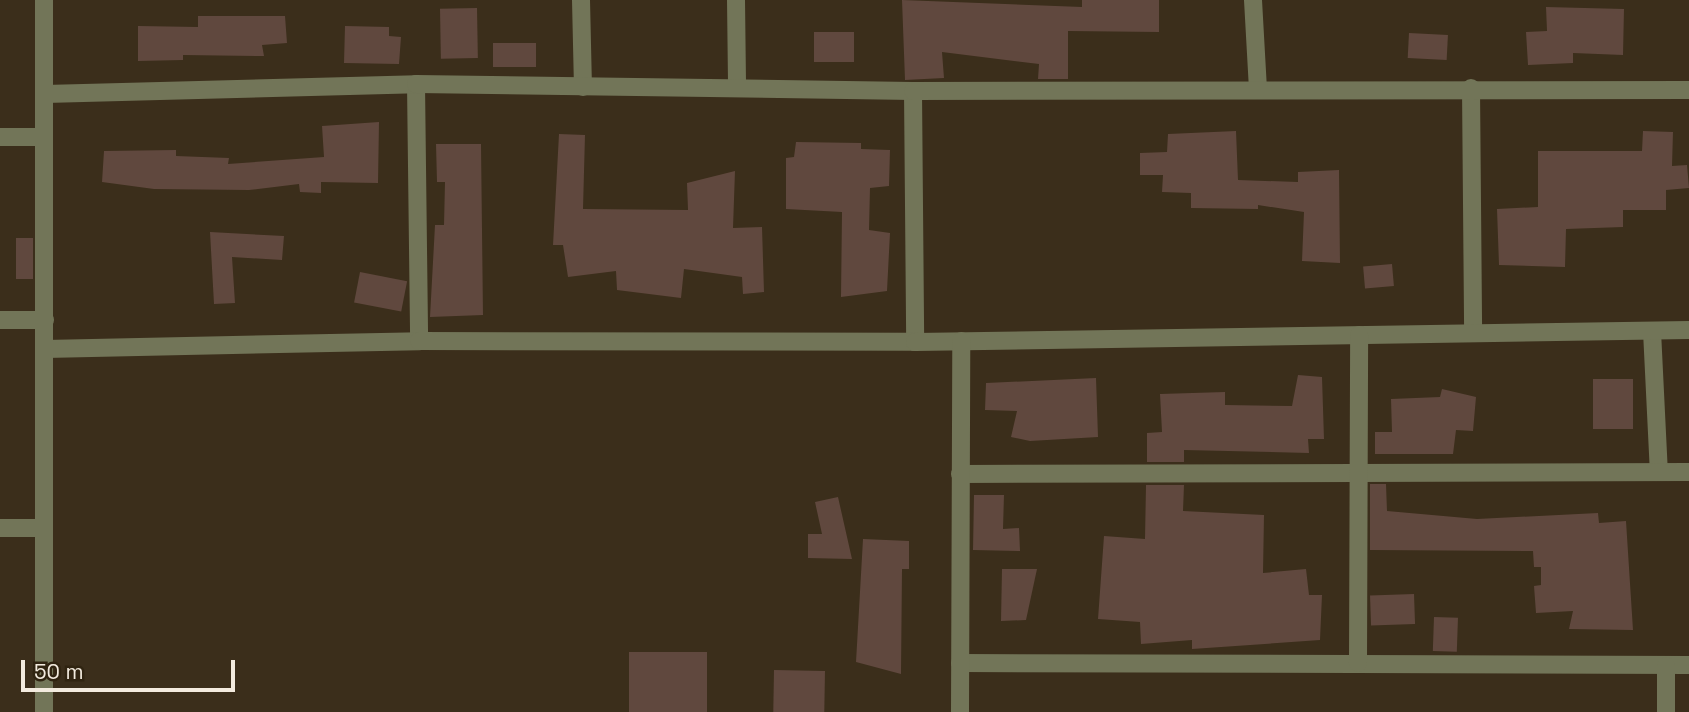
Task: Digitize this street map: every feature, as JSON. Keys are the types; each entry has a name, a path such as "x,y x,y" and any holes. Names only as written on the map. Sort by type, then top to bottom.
{"street":[{"path":"44,0 44,712"},
{"path":"581,0 583,87"},
{"path":"736,0 737,88"},
{"path":"1253,0 1258,90"},
{"path":"44,94 416,84 913,91 1689,90"},
{"path":"416,84 419,341"},
{"path":"1471,89 1474,332"},
{"path":"913,91 915,342"},
{"path":"0,137 44,137"},
{"path":"0,320 45,320"},
{"path":"45,349 419,341 915,342 1689,330"},
{"path":"1652,331 1659,472"},
{"path":"1358,663 1359,335"},
{"path":"960,712 961,341"},
{"path":"960,474 1689,472"},
{"path":"0,528 44,528"},
{"path":"960,663 1689,665"},
{"path":"1666,666 1666,712"}],"building":[{"path":"902,0 1082,7 1082,0 1159,0 1159,32 1068,31 1068,79 1038,79 1039,64 942,52 944,78 905,80"},
{"path":"1546,7 1624,9 1623,55 1573,53 1573,63 1528,65 1526,32 1547,31"},
{"path":"477,8 478,58 441,59 440,9"},
{"path":"198,16 285,16 287,43 262,45 264,56 183,55 183,60 138,61 138,26 198,27"},
{"path":"345,26 389,27 389,36 401,37 399,64 344,63"},
{"path":"814,32 854,32 854,62 814,62"},
{"path":"1409,33 1448,35 1447,60 1408,58"},
{"path":"493,43 536,43 536,67 493,67"},
{"path":"379,122 378,183 321,182 321,193 300,192 299,184 249,190 154,189 102,182 104,151 176,150 176,156 229,158 228,164 324,157 322,126"},
{"path":"1236,131 1238,180 1298,182 1298,172 1339,170 1340,263 1302,261 1304,212 1258,205 1258,209 1191,208 1191,193 1162,192 1163,175 1140,175 1140,153 1167,152 1168,134"},
{"path":"1643,131 1673,132 1672,166 1687,165 1689,188 1666,190 1666,210 1623,210 1623,227 1566,229 1565,267 1499,265 1497,209 1538,207 1538,151 1642,151"},
{"path":"559,134 585,135 583,209 688,210 687,183 735,171 733,228 762,227 764,292 743,294 742,277 684,269 681,298 617,290 616,271 568,277 563,245 553,245"},
{"path":"796,142 861,143 861,149 890,150 889,186 870,188 869,230 890,233 887,291 841,297 842,212 786,209 786,158 794,157"},
{"path":"436,144 481,144 483,315 430,317 435,225 444,225 445,182 437,182"},
{"path":"210,232 284,236 282,260 232,257 235,303 214,304"},
{"path":"16,238 33,238 33,279 16,279"},
{"path":"1392,264 1394,286 1365,288 1363,267"},
{"path":"360,272 407,281 401,312 354,302"},
{"path":"1298,375 1322,377 1324,439 1308,439 1309,453 1184,450 1184,462 1147,462 1147,433 1162,432 1160,394 1225,392 1225,405 1292,406"},
{"path":"1096,378 1098,437 1030,441 1011,437 1017,411 985,410 986,383"},
{"path":"1593,379 1633,379 1633,429 1593,429"},
{"path":"1442,389 1476,397 1473,431 1456,430 1453,454 1375,454 1375,432 1392,432 1391,399 1440,397"},
{"path":"1370,484 1386,484 1387,511 1477,519 1598,513 1599,523 1626,521 1633,630 1569,629 1573,611 1536,613 1534,586 1541,585 1541,567 1534,567 1533,551 1370,550"},
{"path":"1146,485 1184,485 1183,511 1264,515 1263,573 1306,569 1309,595 1322,595 1320,640 1192,649 1192,640 1141,644 1140,622 1098,619 1104,536 1145,539"},
{"path":"974,495 1004,495 1003,529 1019,528 1020,551 973,550"},
{"path":"838,497 852,559 808,558 808,534 822,534 815,502"},
{"path":"863,539 909,541 909,569 902,569 901,674 856,662"},
{"path":"1002,569 1037,569 1026,620 1001,621"},
{"path":"1414,594 1415,624 1371,626 1370,596"},
{"path":"1434,617 1458,618 1457,652 1433,651"},
{"path":"629,652 707,652 707,712 629,712"},
{"path":"774,670 825,671 824,712 773,712"}]}
